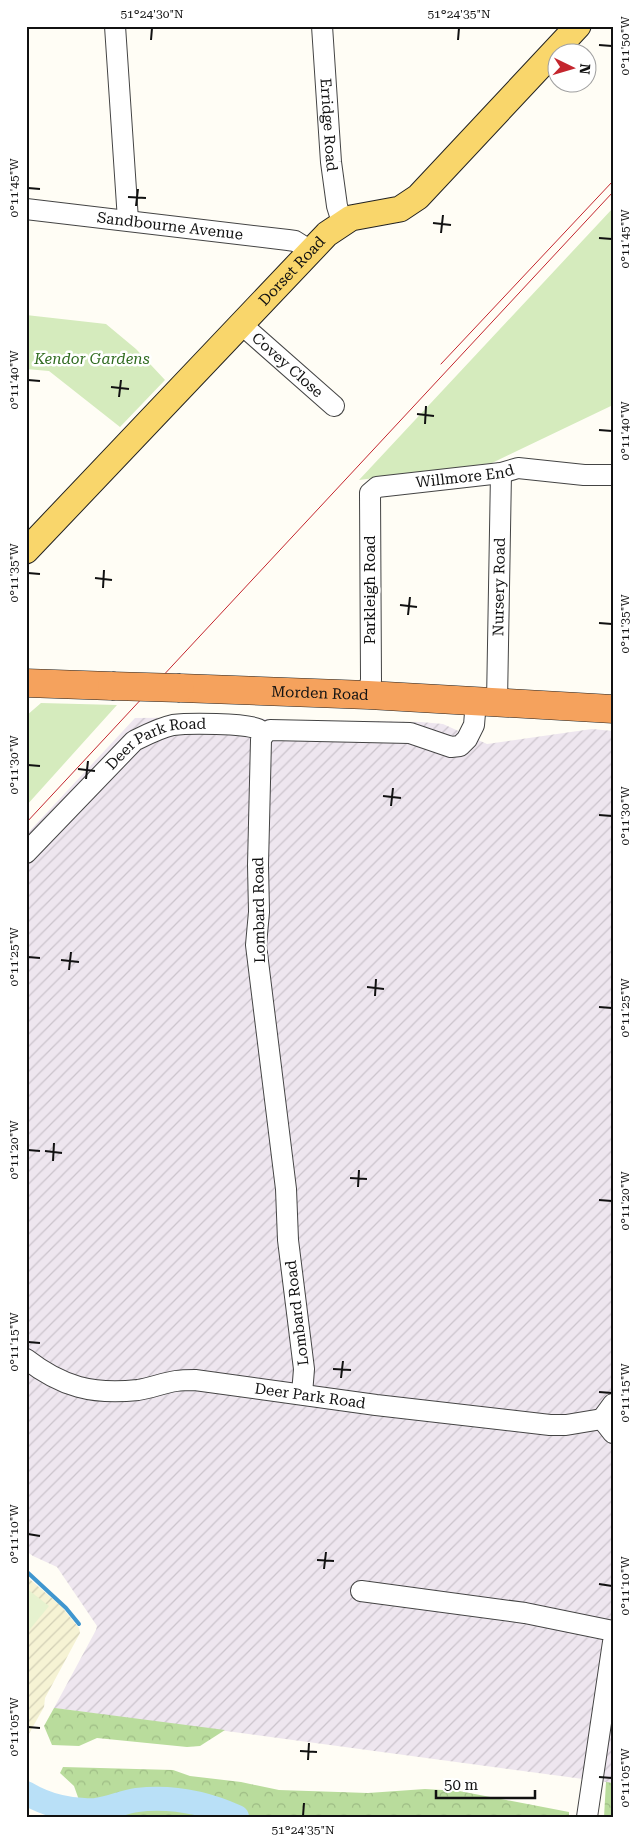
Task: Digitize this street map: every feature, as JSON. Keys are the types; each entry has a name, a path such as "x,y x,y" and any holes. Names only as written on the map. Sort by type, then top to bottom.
{"highway":[{"name":"Morden Road","path":"26,683 368,695 613,709"}],"main road":[{"name":"Dorset Road","path":"26,550 327,234 342,222 360,215 400,209 418,197 578,26"}],"street":[{"path":"115,26 128,220"},
{"name":"Erridge Road","path":"322,26 332,171 338,215 342,222"},
{"name":"Sandbourne Avenue","path":"26,209 295,241 311,251"},
{"name":"Covey Close","path":"241,324 334,406"},
{"name":"Willmore End","path":"377,487 501,473 518,468 613,476"},
{"name":"Nursery Road","path":"486,702 501,473"},
{"name":"Parkleigh Road","path":"368,695 370,683 370,493 377,487"},
{"path":"264,734 270,730 410,732 451,747 460,746 467,739 486,702"},
{"name":"Deer Park Road","path":"26,853 134,742 153,732 173,725 198,724 241,726 258,729 264,734"},
{"name":"Lombard Road","path":"264,734 261,740 258,865 259,912 256,945 286,1189 288,1240 304,1369 302,1394"},
{"name":"Deer Park Road","path":"26,1359 40,1370 65,1384 89,1390 112,1392 140,1390 177,1381 195,1380 376,1405 550,1425 566,1425 609,1418"},
{"path":"361,1591 525,1613 613,1631"},
{"path":"587,1817 613,1642"}],"shaded area":[{"path":"235,717 443,724 487,744 592,729 613,731 613,1783 54,1708 97,1626 57,1567 26,1551 26,835 135,718"},
{"path":"26,1576 61,1606 79,1628 80,1633 45,1698 44,1707 26,1739"}],"green space":[{"path":"613,208 613,405 492,463 359,480"},
{"name":"Kendor Gardens","path":"26,315 106,324 136,349 165,380 120,427 49,371 26,369"},
{"path":"41,703 117,705 26,806 26,716"},
{"path":"26,1588 49,1606 26,1634"},
{"path":"54,1708 225,1730 200,1746 187,1747 97,1738 79,1746 52,1745 44,1726"},
{"path":"63,1767 173,1770 190,1776 241,1782 279,1790 368,1793 425,1789 459,1791 569,1812 569,1817 85,1817 74,1786 60,1773"},
{"path":"606,1782 613,1783 613,1817 604,1817"}],"waterway":[{"path":"26,1571 66,1608 79,1624"},
{"path":"26,1793 42,1801 69,1809 96,1810 137,1800 163,1799 201,1804 237,1817"}],"tram line":[{"path":"441,364 613,181"},
{"path":"26,823 613,192"}]}
